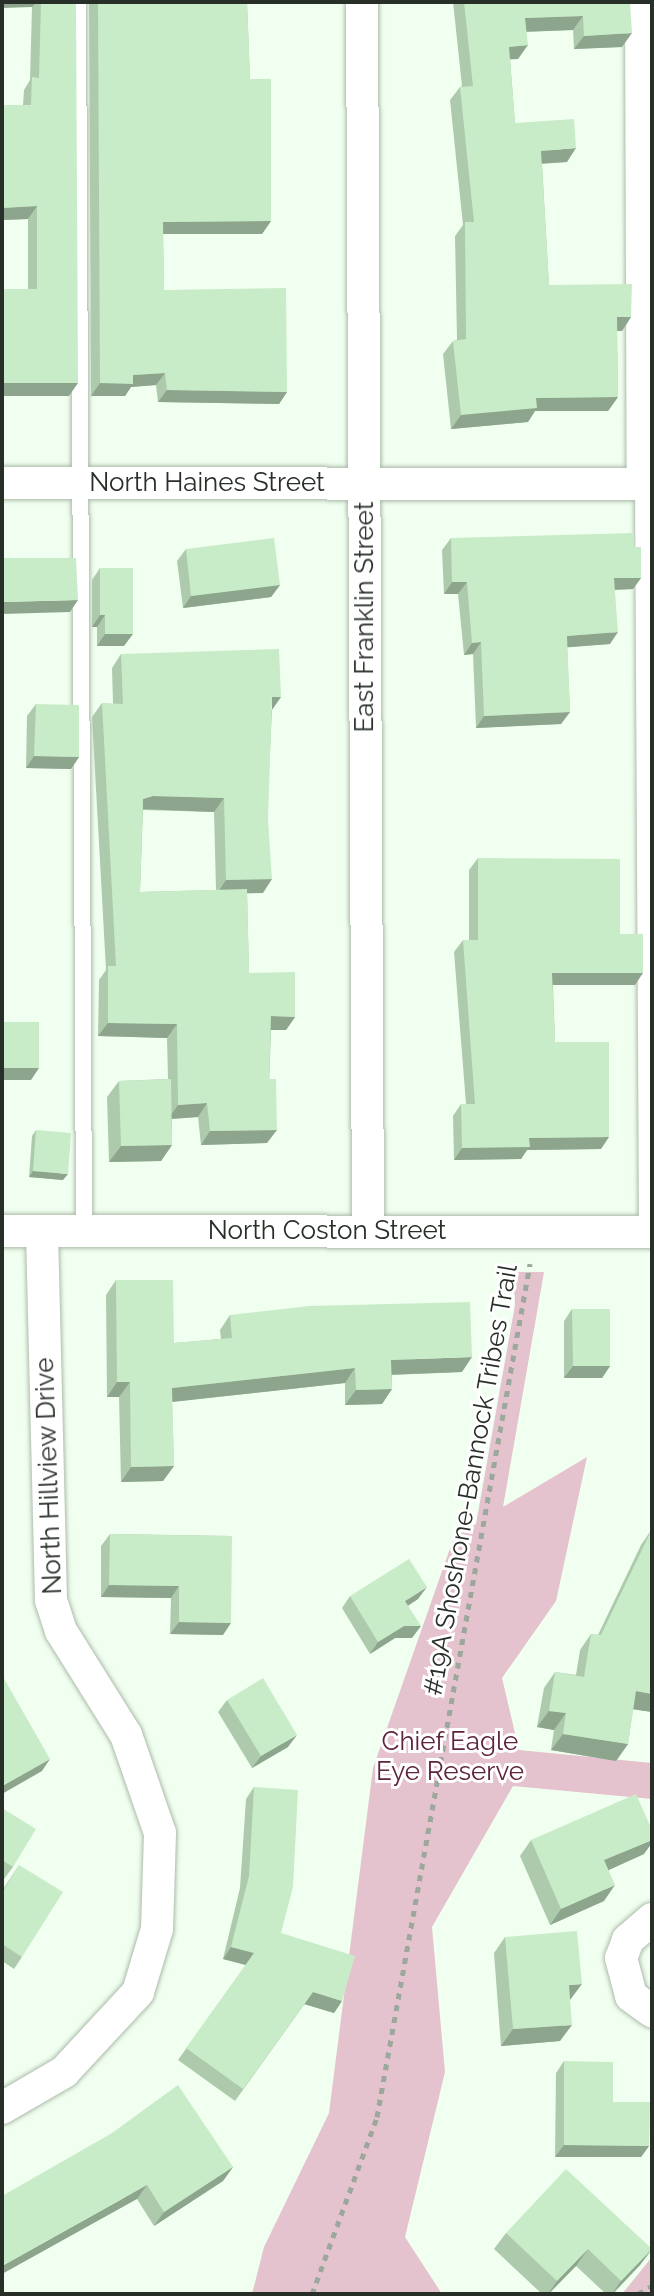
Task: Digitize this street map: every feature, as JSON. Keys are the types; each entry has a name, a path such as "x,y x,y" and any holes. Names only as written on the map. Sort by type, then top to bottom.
{"street":[{"name":"East Franklin Street","path":"362,2 368,1231"},
{"path":"641,2 648,484"},
{"name":"North Haines Street","path":"2,483 648,484"},
{"name":"North Coston Street","path":"2,1231 650,1232"},
{"name":"North Hillview Drive","path":"2,2108 64,2072 138,1992 157,1929 160,1833 126,1735 61,1631 51,1600 42,1231"},
{"path":"652,1919 628,1940 621,1958 631,1996 652,2011"}],"lane":[{"path":"78,2 84,1231"},
{"path":"648,484 650,1232"}],"path":[{"name":"#19A Shoshone-Bannock Tribes Trail","path":"312,2294 377,2117 536,1231"},
{"path":"638,2294 652,2286"}],"green space":[{"name":"Chief Eagle Eye Reserve","path":"513,1272 544,1272 503,1507 587,1457 556,1601 502,1678 519,1750 652,1763 652,1799 513,1786 432,1927 445,2072 405,2237 442,2294 252,2294 264,2247 329,2113 373,1768 454,1537 476,1524 515,1305"},
{"path":"652,2257 652,2294 622,2294"}],"building":[{"path":"41,2 76,2 78,383 2,383 2,289 37,289 37,206 2,208 2,105 31,105 32,77 39,78"},
{"path":"98,2 247,2 250,79 271,79 271,221 163,222 164,290 286,288 287,392 167,390 165,373 133,375 133,384 100,383"},
{"path":"464,2 630,2 632,33 584,36 583,16 525,18 528,45 509,47 515,123 574,119 576,148 541,151 549,285 632,284 631,317 617,317 618,397 536,398 537,408 461,415 453,341 466,339 465,222 474,222 460,87 473,86"},
{"path":"634,533 634,547 641,547 641,578 614,578 618,632 567,636 570,712 484,716 481,642 472,643 467,582 452,582 451,538"},
{"path":"274,538 280,585 191,596 186,549"},
{"path":"2,558 76,558 78,600 2,602"},
{"path":"100,568 133,568 133,634 105,634 105,615 100,615"},
{"path":"279,649 281,697 272,697 268,819 272,879 226,880 224,798 153,796 143,799 140,892 247,889 249,973 295,972 295,1017 271,1016 269,1079 276,1079 277,1130 210,1131 207,1103 178,1105 177,1024 108,1023 108,966 116,966 102,703 123,704 121,654"},
{"path":"36,704 79,705 79,757 34,756"},
{"path":"478,858 620,859 620,934 643,934 643,973 552,973 555,1042 609,1042 609,1137 529,1138 530,1147 462,1148 461,1104 475,1104 463,940 478,940"},
{"path":"2,1022 39,1022 39,1068 2,1068"},
{"path":"171,1079 172,1145 121,1146 119,1081"},
{"path":"36,1130 71,1133 68,1174 33,1171"},
{"path":"116,1280 173,1280 174,1343 232,1338 230,1315 309,1306 470,1302 472,1357 391,1360 392,1389 356,1390 355,1368 172,1388 174,1466 131,1467 130,1382 117,1382"},
{"path":"572,1309 610,1309 610,1366 573,1366"},
{"path":"652,1529 652,1694 636,1691 628,1744 563,1734 566,1713 549,1711 555,1672 584,1677 591,1634 601,1635"},
{"path":"110,1534 232,1536 231,1623 179,1622 179,1586 109,1585"},
{"path":"409,1559 427,1587 405,1601 421,1626 404,1626 378,1642 350,1596"},
{"path":"2,1675 50,1759 2,1786"},
{"path":"263,1678 297,1735 261,1756 227,1700"},
{"path":"254,1787 298,1790 293,1887 281,1933 355,1956 342,2001 313,1992 243,2089 186,2048 254,1953 231,1947 249,1876"},
{"path":"636,1794 652,1830 652,1840 604,1860 615,1885 561,1909 531,1840"},
{"path":"2,1808 36,1829 13,1867 2,1860"},
{"path":"19,1865 63,1892 22,1957 2,1944 2,1893"},
{"path":"577,1931 582,1984 569,1985 572,2025 513,2029 505,1937"},
{"path":"564,2061 613,2062 613,2102 650,2102 649,2146 564,2145"},
{"path":"178,2085 233,2167 164,2212 147,2185 2,2266 2,2196 112,2133"},
{"path":"566,2169 652,2249 621,2281 588,2249 557,2281 506,2233"}]}
